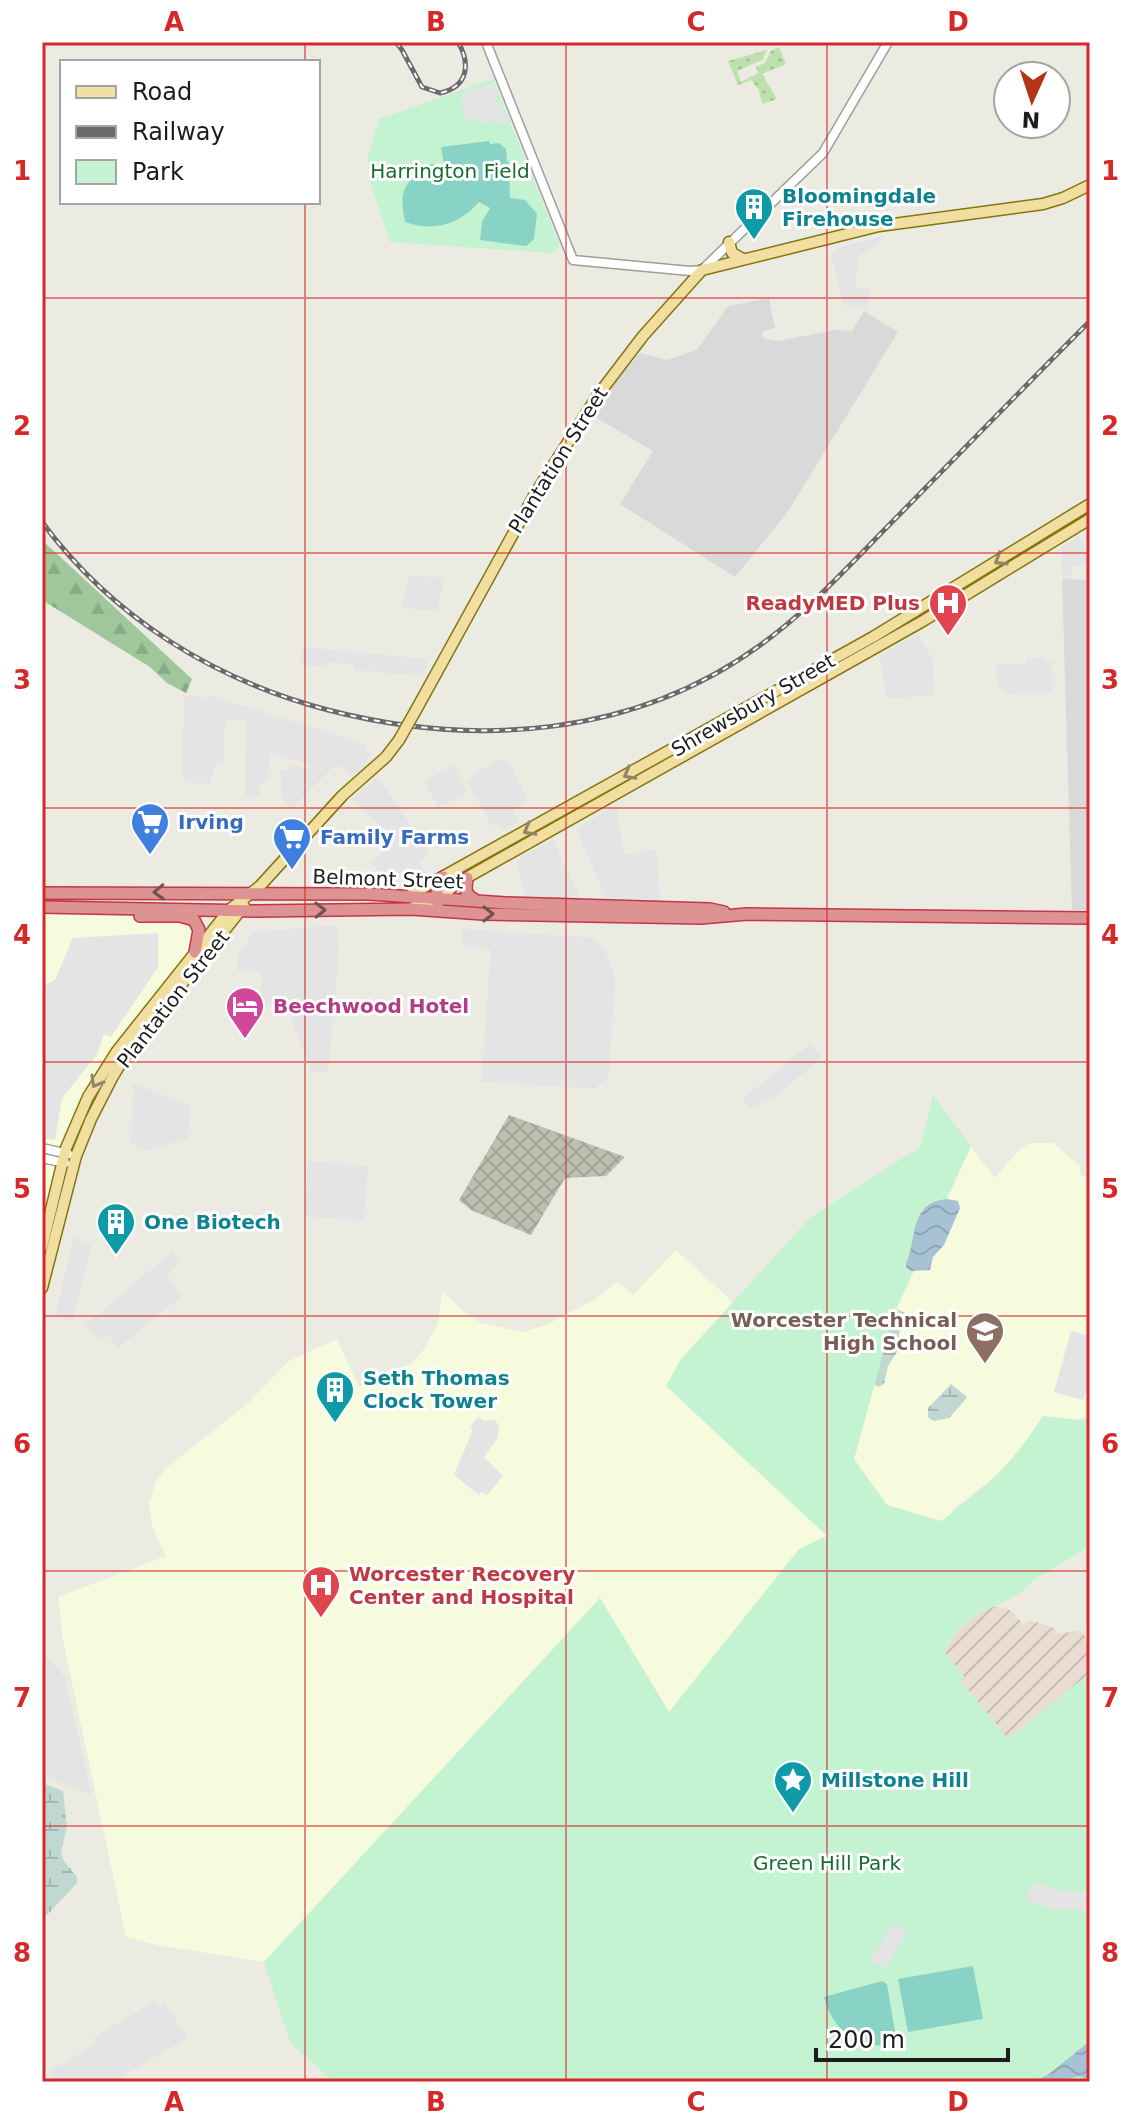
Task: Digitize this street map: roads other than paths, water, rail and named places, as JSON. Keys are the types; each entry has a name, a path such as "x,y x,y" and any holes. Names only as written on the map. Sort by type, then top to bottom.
{"highway":[{"path":"443,877 437,890 443,912"},
{"path":"467,878 467,895 478,901"},
{"name":"Belmont Street","path":"42,893 410,895 478,901 710,909 732,914"},
{"name":"Belmont Street","path":"42,907 411,909 701,918 732,914 1090,918"},
{"path":"65,907 80,914 191,918 199,930 195,952"}],"main road":[{"path":"702,270 920,219 1043,204 1090,185"},
{"path":"729,242 736,258 745,259"},
{"name":"Plantation Street","path":"42,1247 88,1097 103,1071 195,952 399,740 535,494 598,395 638,342 702,270"},
{"name":"Shrewsbury Street","path":"410,895 866,642 1090,504"},
{"name":"Shrewsbury Street","path":"411,909 437,899 467,878 923,621 1090,519"},
{"name":"Plantation Street","path":"42,1288 69,1160 127,1053 236,910"}],"street":[{"path":"486,42 573,260 702,270"},
{"name":"Plantation Street","path":"702,270 823,153 888,42"},
{"path":"42,1148 69,1160"},
{"path":"42,1158 69,1160"}],"water":[{"path":"947,1199 958,1201 960,1208 944,1245 933,1257 930,1270 911,1271 906,1264 920,1214 935,1202"},
{"path":"1090,2041 1090,2082 1079,2077 1033,2082 1049,2074"}],"railway":[{"path":"396,42 422,87 440,93 456,86 464,74 465,58 458,42"},
{"path":"42,522 101,588 134,616 206,663 286,697 384,722 440,729 496,730 551,726 606,716 659,700 710,676 778,632 832,584 1090,321"}],"place":[{"name":"Bloomingdale Firehouse","path":"754,241"},
{"name":"ReadyMED Plus","path":"948,637"},
{"name":"Irving","path":"150,856"},
{"name":"Family Farms","path":"292,871"},
{"name":"Beechwood Hotel","path":"245,1040"},
{"name":"One Biotech","path":"116,1256"},
{"name":"Worcester Technical High School","path":"985,1365"},
{"name":"Seth Thomas Clock Tower","path":"335,1424"},
{"name":"Worcester Recovery Center and Hospital","path":"321,1619"},
{"name":"Millstone Hill","path":"793,1814"}],"park label":[{"name":"Harrington Field","path":"450,171"},
{"name":"Green Hill Park","path":"827,1863"}]}
